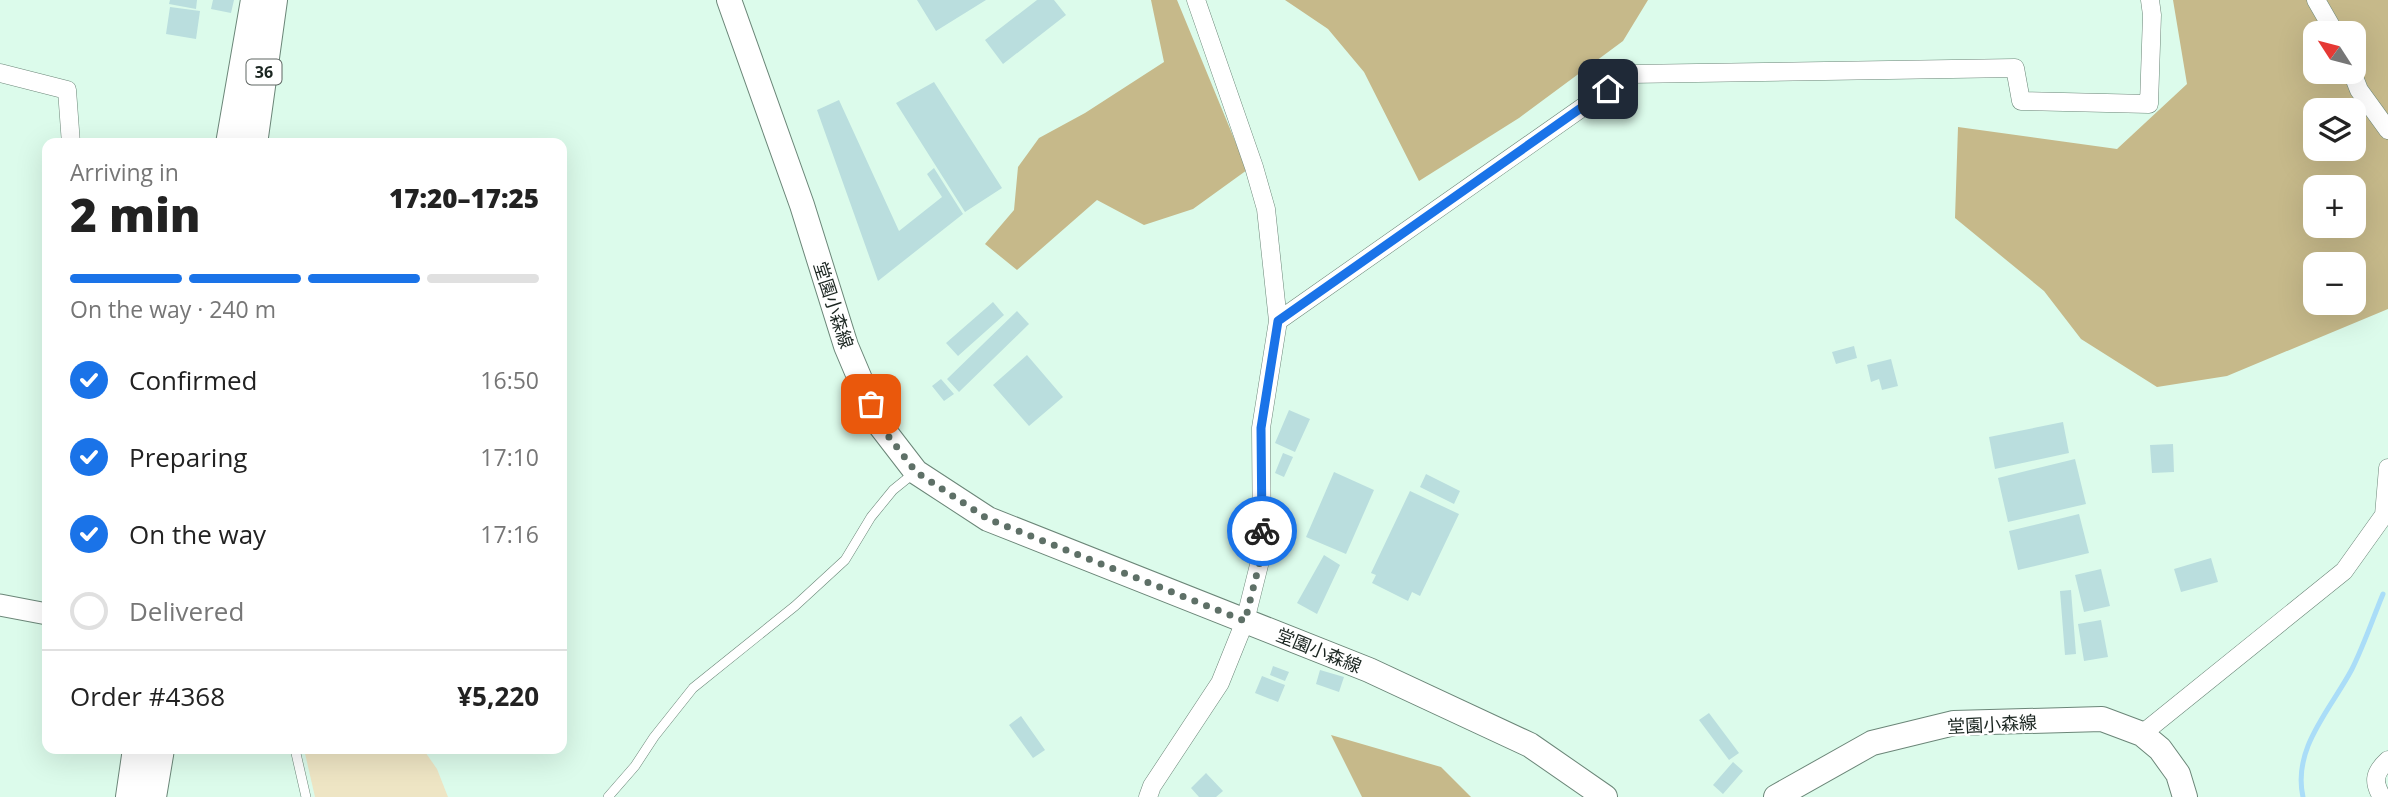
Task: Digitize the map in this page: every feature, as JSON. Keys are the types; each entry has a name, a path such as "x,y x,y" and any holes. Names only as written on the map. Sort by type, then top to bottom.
{"main road":[{"name":"36","path":"230,138 254,0"},
{"name":"36","path":"255,138 274,0"},
{"name":"堂園小森線","path":"729,0 802,205 846,346 879,424 916,472 988,519 1368,670 1530,745 1605,797"},
{"name":"堂園小森線","path":"1776,797 1872,743 1954,723 2102,719 2142,734 2160,749 2178,774 2185,797"},
{"path":"129,797 135,754"},
{"path":"153,797 160,754"}],"street":[{"path":"1148,797 1152,786 1220,683 1245,621 1262,553 1261,428 1278,321 1266,209 1196,0"},
{"path":"1278,321 1630,74 2015,68 2021,101 2149,104 2152,15 2150,0"},
{"path":"2316,0 2329,21"},
{"path":"0,73 68,90 71,138"},
{"path":"2357,84 2388,130"},
{"path":"2142,734 2344,570 2386,517 2388,468"},
{"path":"0,605 42,613"},
{"path":"2382,797 2375,786 2378,769 2388,760"}],"lane":[{"path":"608,797 635,766 693,688 795,606 845,560 871,517 893,490 916,472"},
{"path":"296,754 306,797"}],"shaded area":[{"path":"1151,0 1177,0 1247,170 1193,209 1144,225 1097,200 1017,270 985,244 1014,210 1018,167 1039,138 1085,113 1164,62"},
{"path":"1285,0 1648,0 1623,41 1519,118 1419,181 1364,72 1328,29"},
{"path":"2173,0 2388,0 2388,309 2227,376 2157,387 2081,339 2044,291 1955,218 1958,127 2117,149 2187,84"},
{"path":"1331,735 1441,767 1471,797 1362,797"},
{"path":"305,754 426,754 437,769 448,797 315,797"}],"building":[{"path":"170,0 197,0 196,9 169,4"},
{"path":"213,0 234,0 231,13 211,9"},
{"path":"917,0 986,0 936,31"},
{"path":"1037,0 1054,0 1066,15 1003,64 985,40"},
{"path":"170,7 200,11 196,39 166,34"},
{"path":"934,82 1002,188 965,212 896,103"},
{"path":"839,100 899,231 942,197 927,174 934,168 963,214 878,281 817,110"},
{"path":"993,302 1004,315 958,356 946,343"},
{"path":"1017,311 1029,324 959,392 947,379"},
{"path":"1854,346 1857,358 1836,364 1832,352"},
{"path":"1027,355 1063,397 1029,426 993,385"},
{"path":"1891,359 1898,386 1882,390 1879,379 1871,382 1867,365"},
{"path":"941,379 954,394 944,401 932,386"},
{"path":"1289,410 1310,419 1295,452 1275,443"},
{"path":"2063,422 2069,453 1995,469 1989,437"},
{"path":"2173,444 2174,472 2152,473 2150,445"},
{"path":"1283,453 1293,457 1284,477 1275,473"},
{"path":"2075,459 2086,504 2008,522 1998,478"},
{"path":"1334,472 1374,490 1346,554 1306,537"},
{"path":"1426,474 1460,491 1454,504 1420,487"},
{"path":"1410,491 1459,514 1420,596 1412,592 1408,601 1372,583 1376,575 1371,573"},
{"path":"2079,514 2089,553 2018,570 2009,531"},
{"path":"1324,555 1340,565 1317,614 1297,603"},
{"path":"2211,558 2218,582 2181,592 2174,569"},
{"path":"2101,569 2110,606 2084,612 2075,575"},
{"path":"2071,590 2076,654 2065,655 2060,591"},
{"path":"2101,620 2108,657 2084,661 2078,624"},
{"path":"1273,666 1289,672 1285,681 1270,675"},
{"path":"1320,670 1344,677 1339,692 1316,684"},
{"path":"1262,676 1285,685 1278,702 1255,693"},
{"path":"1709,713 1739,753 1729,760 1699,720"},
{"path":"1021,716 1045,750 1033,758 1009,725"},
{"path":"1733,762 1743,771 1723,794 1713,785"},
{"path":"1206,773 1223,791 1216,797 1199,797 1191,788"}],"waterway":[{"path":"2303,797 2301,779 2308,746 2352,669 2383,594"}],"way so far":[{"path":"871,404 879,424 916,472 988,519 1245,621 1262,553 1262,531"}],"route":[{"path":"1262,531 1261,428 1278,321 1608,89"}]}
